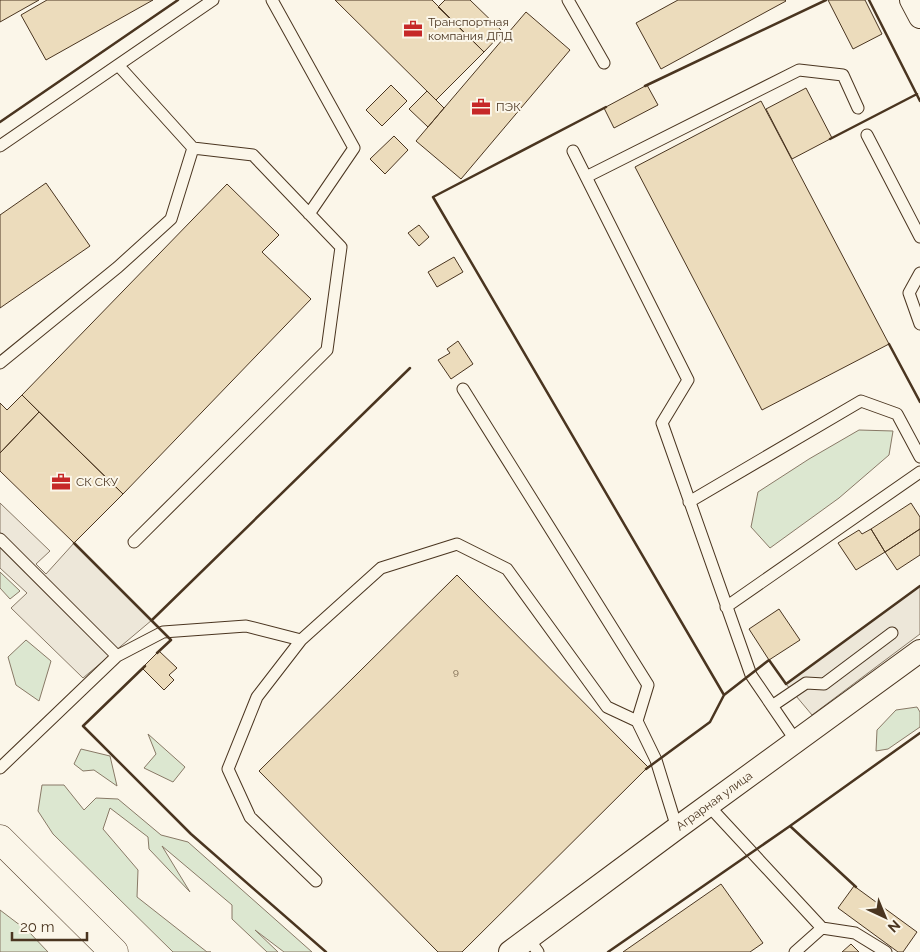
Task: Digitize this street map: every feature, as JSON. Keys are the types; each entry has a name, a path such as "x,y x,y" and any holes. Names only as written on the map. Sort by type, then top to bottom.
{"main road":[{"path":"0,839 114,952"}],"street":[{"path":"911,0 920,17"},
{"name":"Аграрная улица","path":"510,952 533,945 677,828 920,651"}],"lane":[{"path":"0,146 213,0"},
{"path":"272,0 354,148 309,214"},
{"path":"568,0 604,63"},
{"path":"118,65 194,148 252,155 341,247 327,350 134,542"},
{"path":"586,177 798,70 843,75 858,108"},
{"path":"868,135 920,237"},
{"path":"0,363 118,267 171,219 194,148"},
{"path":"573,151 688,380 662,423 750,675 796,741"},
{"path":"920,273 909,293 920,324"},
{"path":"463,389 648,686 636,721"},
{"path":"690,502 861,401 897,414 920,453"},
{"path":"726,607 920,472"},
{"path":"0,539 117,656"},
{"path":"316,881 250,817 228,769 257,697 301,640 381,568 457,544 507,569 607,707 636,721 656,760 677,828"},
{"path":"0,768 117,656 163,632 246,626 301,640"},
{"path":"772,706 806,683 824,684 892,633"},
{"path":"708,806 822,928 855,933 886,952"},
{"path":"795,952 822,928"}],"green space":[{"path":"859,430 893,431 889,455 839,498 770,548 751,527 758,492"},
{"path":"0,572 20,591 10,599 0,588"},
{"path":"26,640 51,661 39,701 16,685 8,657"},
{"path":"917,707 920,712 920,727 888,749 876,751 877,730 896,710"},
{"path":"148,734 185,767 173,782 144,768 156,754"},
{"path":"81,749 110,756 117,786 94,770 83,771 74,764"},
{"path":"42,785 64,785 84,810 96,798 118,799 161,835 188,842 312,952 284,952 255,930 278,952 267,952 232,919 232,905 162,846 190,892 149,849 148,837 110,808 103,829 138,870 137,897 207,952 173,952 53,834 38,811"},
{"path":"0,910 29,932 48,952 0,952"}],"shaded area":[{"path":"0,503 50,551 36,564 46,574 74,543 152,620 83,678 11,608 27,593 0,568"},
{"path":"920,586 920,634 812,715 786,684"}],"building":[{"path":"0,0 39,0 0,22"},
{"path":"47,0 153,0 46,60 21,15"},
{"name":"Транспортная компания ДПД","path":"335,0 432,0 484,52 436,100"},
{"path":"445,0 470,0 503,32 484,52 438,7"},
{"path":"678,0 786,1 661,69 636,23"},
{"path":"828,0 865,0 882,34 853,49"},
{"path":"526,12 570,50 461,179 416,141"},
{"path":"391,85 407,101 382,126 366,110"},
{"path":"647,85 658,105 614,128 604,108"},
{"path":"806,88 832,138 792,159 766,109"},
{"path":"427,91 444,108 428,127 409,109"},
{"path":"761,101 889,344 762,410 635,167"},
{"path":"394,136 408,150 385,174 370,159"},
{"path":"46,183 90,246 0,308 0,215"},
{"path":"227,184 279,235 262,252 311,299 123,494 22,395"},
{"path":"419,225 429,237 419,246 408,233"},
{"path":"454,257 463,272 437,287 428,272"},
{"path":"458,341 473,364 451,379 438,360 450,353 447,349"},
{"path":"22,395 39,412 0,453 0,403 7,410"},
{"name":"СК СКУ","path":"39,412 123,494 74,543 0,471 0,453"},
{"path":"911,503 920,517 920,529 885,552 871,529"},
{"path":"871,529 885,552 856,570 838,543 859,530 862,534"},
{"path":"920,529 920,555 897,570 885,552"},
{"path":"457,575 648,767 462,952 438,952 259,771"},
{"path":"779,609 800,640 769,660 749,629"},
{"path":"159,651 177,668 169,675 174,680 164,690 142,668"},
{"path":"721,884 763,943 750,952 623,952"},
{"path":"854,886 917,932 903,952 898,952 838,908"},
{"path":"851,944 859,952 842,952"}],"wall":[{"path":"0,122 178,0"},
{"path":"645,86 826,0"},
{"path":"869,0 920,101"},
{"path":"830,139 917,94"},
{"path":"606,107 433,197 724,695"},
{"path":"889,344 920,402"},
{"path":"152,620 410,368"},
{"path":"74,543 171,640 157,653"},
{"path":"646,769 710,722 724,695 769,660 786,684 920,586"},
{"path":"145,666 83,726 191,834 326,952"},
{"path":"608,952 920,733"},
{"path":"790,826 856,887"}],"place":[{"name":"Транспортная компания ДПД","path":"413,29"},
{"name":"ПЭК","path":"481,107"},
{"name":"СК СКУ","path":"61,482"}]}
